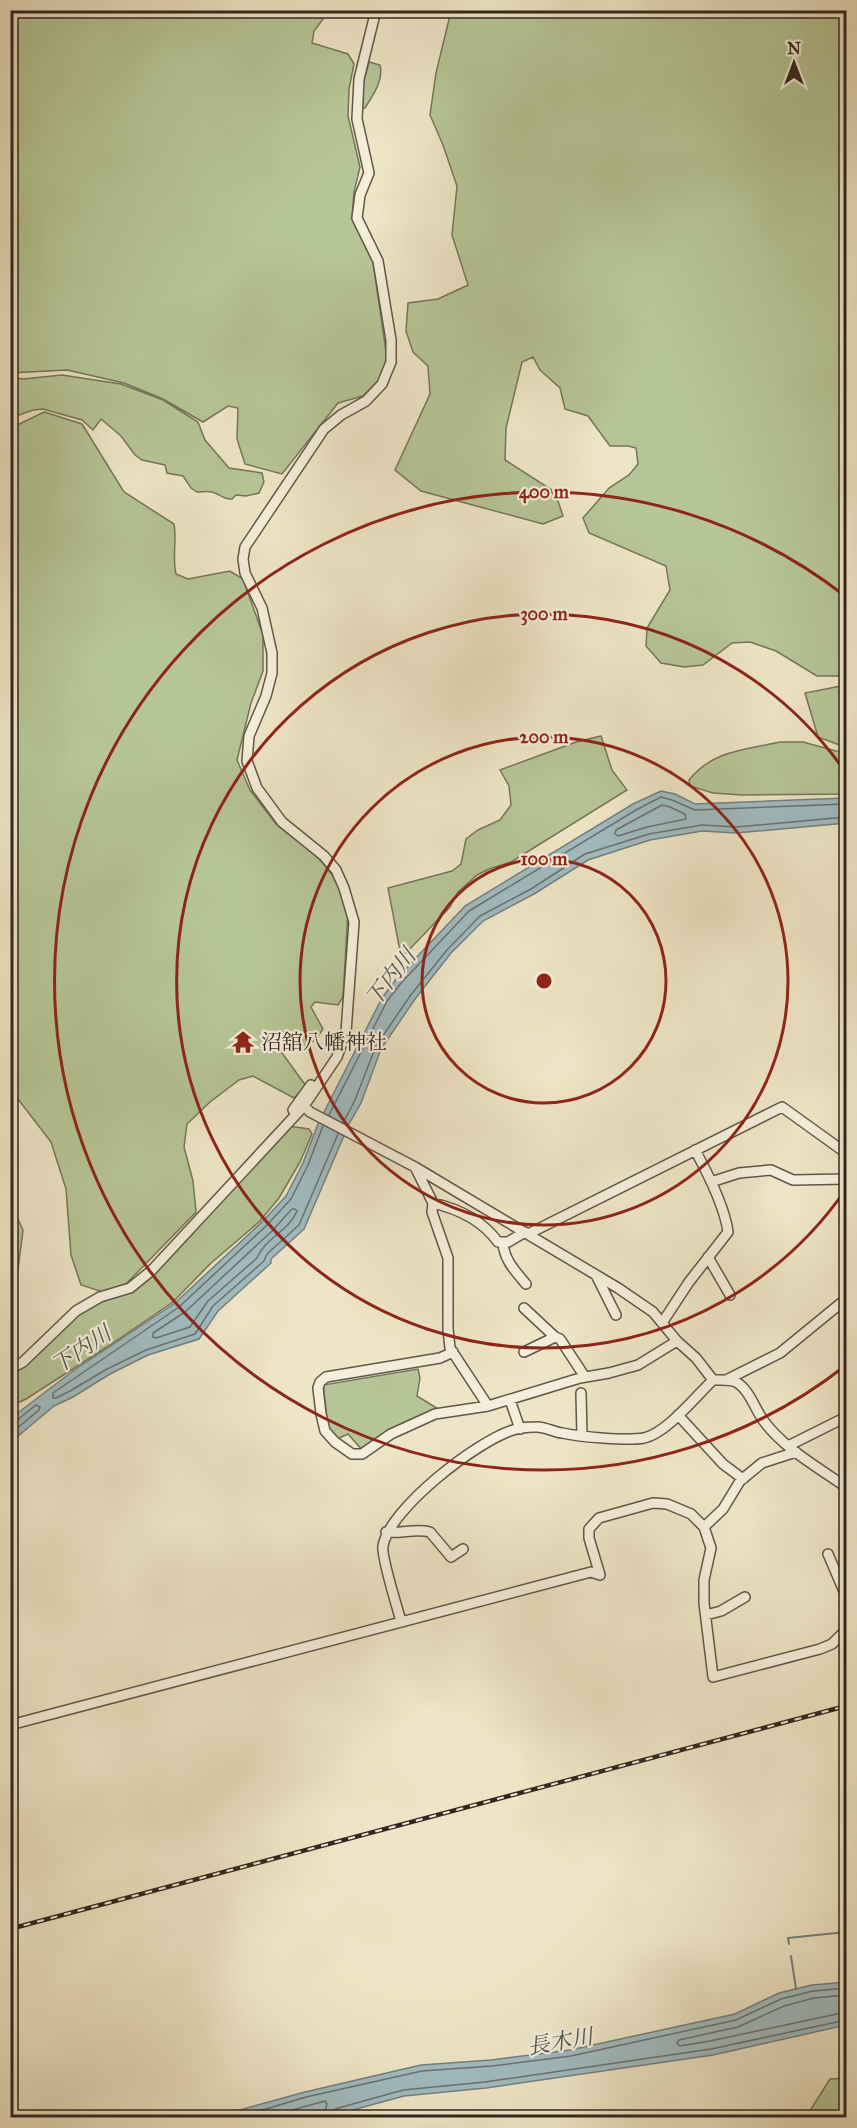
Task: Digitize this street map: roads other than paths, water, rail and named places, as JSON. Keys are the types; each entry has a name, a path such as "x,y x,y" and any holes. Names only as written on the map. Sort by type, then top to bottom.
{"street":[{"path":"10,1370 23,1362 76,1311 100,1297 130,1288 151,1270 307,1109 337,1057 346,1032 354,922 344,888 336,870 324,856 282,822 257,788 246,761 249,736 266,696 272,673 272,653 262,608 245,573 243,560 245,547 324,429 341,415 366,400 382,384 391,362 391,340 378,261 357,218 360,195 369,173 357,119 358,79 376,10"},
{"path":"291,1113 316,1078 337,1057"},
{"path":"433,1203 449,1206 472,1217 489,1230 498,1242 503,1243 782,1107 846,1153"},
{"path":"307,1109 415,1167 596,1275 653,1312 676,1341 696,1358 713,1380"},
{"path":"662,1323 728,1232 727,1222 696,1150"},
{"path":"415,1167 433,1203 432,1212 448,1257 450,1348 488,1406"},
{"path":"711,1182 739,1173 771,1170 793,1179 846,1179"},
{"path":"503,1243 511,1266 526,1284"},
{"path":"708,1257 730,1295"},
{"path":"596,1275 616,1315"},
{"path":"726,1380 780,1353 846,1299"},
{"path":"524,1308 563,1342 585,1377"},
{"path":"524,1352 555,1337"},
{"path":"453,1352 440,1358 326,1377 320,1382 318,1388 325,1431 334,1442 352,1454 362,1454 391,1434 435,1414 488,1406 585,1377 638,1365 676,1341"},
{"path":"401,1621 382,1549 386,1532 417,1497 461,1458 495,1438 520,1429 538,1426 560,1433 582,1436 644,1438 658,1432 713,1380 726,1380 743,1388 764,1422 792,1449 846,1487"},
{"path":"580,1394 582,1436"},
{"path":"510,1400 520,1429"},
{"path":"678,1414 723,1464 743,1479"},
{"path":"704,1527 723,1509 743,1479 762,1464 846,1418"},
{"path":"10,1725 591,1572 600,1575 589,1538 589,1529 599,1518 653,1503 667,1504 691,1514 704,1527 711,1548 704,1580 713,1677 820,1649 832,1644 846,1630"},
{"path":"386,1532 399,1534 416,1530 430,1532 451,1557 463,1549"},
{"path":"828,1554 846,1596"},
{"path":"706,1614 721,1611 746,1597"}],"water":[{"path":"661,791 675,794 695,804 846,798 846,823 736,833 702,831 650,840 588,860 534,894 483,921 451,953 415,999 381,1049 361,1103 349,1124 304,1229 271,1259 271,1263 218,1311 199,1339 148,1355 110,1374 54,1406 11,1442 11,1418 73,1371 175,1303 263,1221 286,1196 303,1163 318,1124 382,998 397,978 465,906 633,804"},
{"name":"長木川","path":"846,1982 846,2025 713,2055 486,2088 404,2096 327,2117 214,2117 305,2092 421,2065 491,2060 570,2050 735,2014 779,1993 812,1985"}],"waterway":[{"path":"789,1944 788,1938 846,1932"},
{"path":"791,1956 796,1989"}],"railway":[{"path":"10,1929 846,1706"}],"place":[{"name":"沼舘八幡神社","path":"243,1042"}],"water label":[{"name":"下内川","path":"390,977"},
{"name":"下内川","path":"81,1349"}]}
